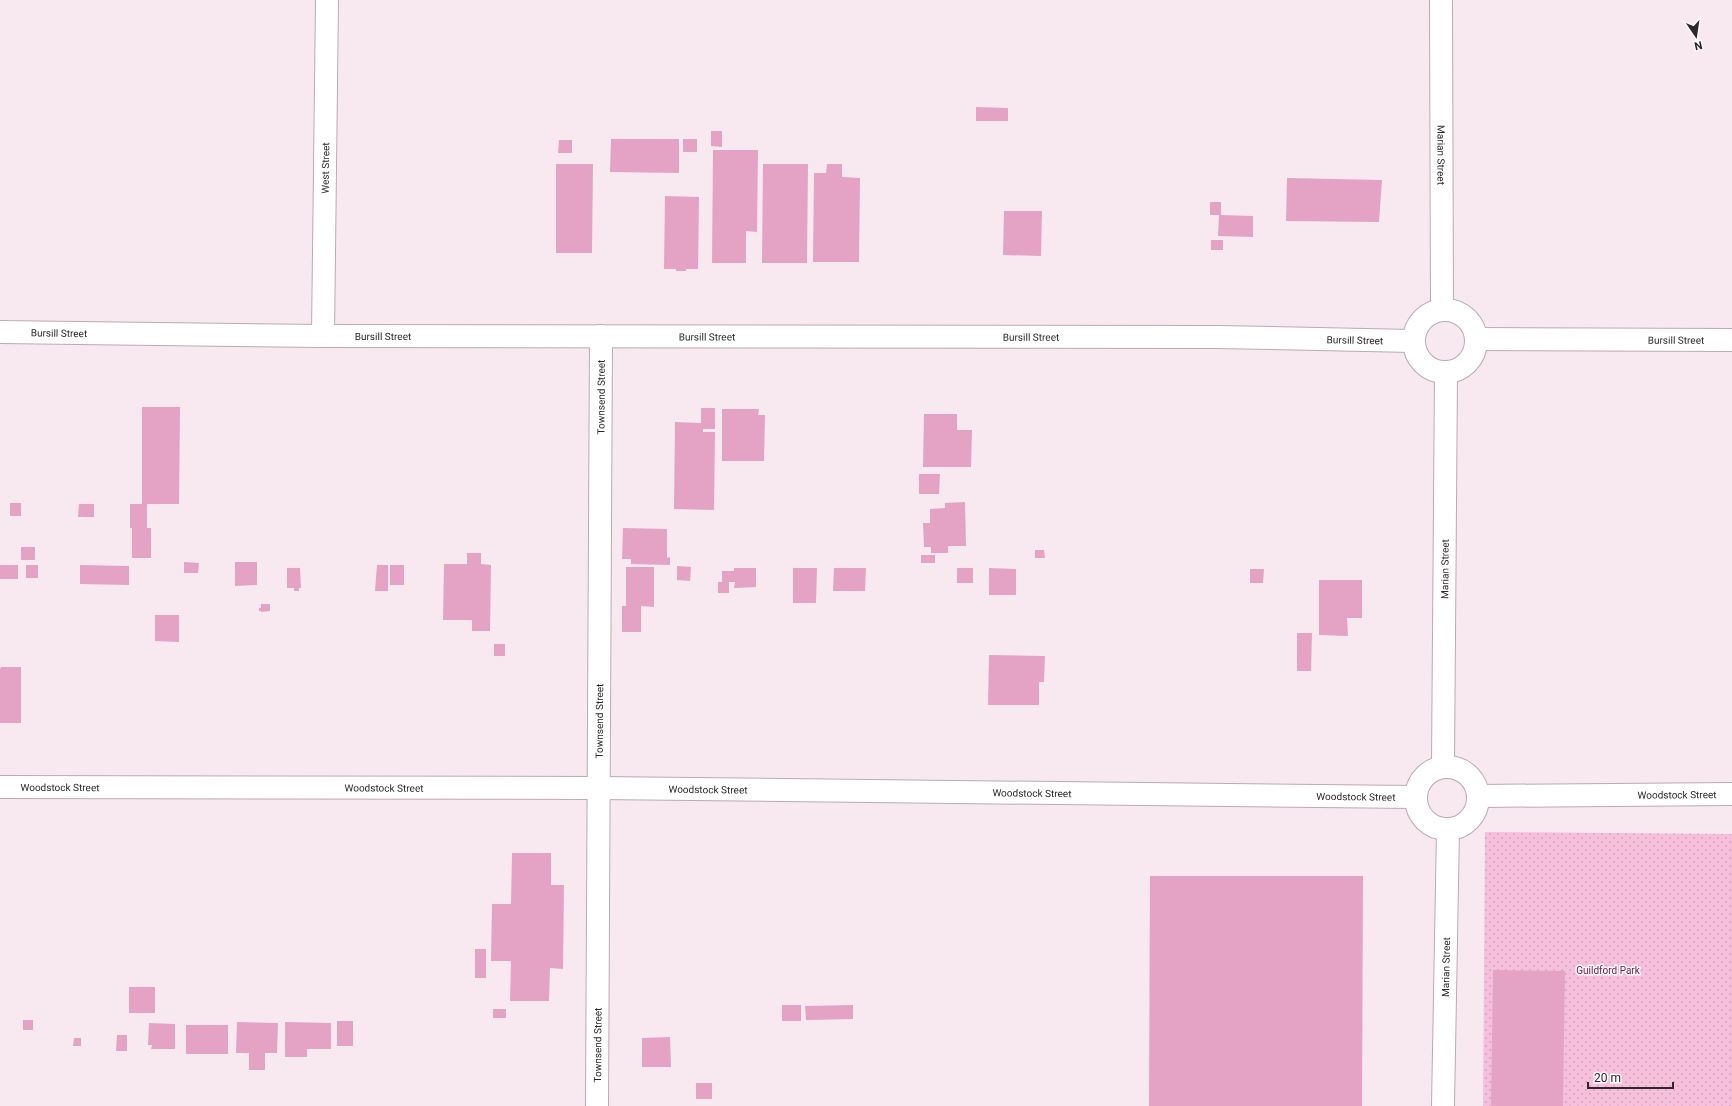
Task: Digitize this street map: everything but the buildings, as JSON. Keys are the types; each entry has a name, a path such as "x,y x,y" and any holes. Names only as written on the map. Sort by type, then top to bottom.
{"street":[{"name":"West Street","path":"324,336 327,0"},
{"name":"Marian Street","path":"1441,0 1442,310"},
{"path":"1442,310 1452,311 1461,315 1471,325 1476,339 1475,349 1471,358 1464,366 1456,371 1437,372 1422,364 1414,349 1413,341 1419,323 1433,312 1442,310"},
{"name":"Bursill Street","path":"0,332 324,336 1217,337 1413,341"},
{"name":"Townsend Street","path":"597,1106 600,336"},
{"name":"Bursill Street","path":"1476,339 1732,340"},
{"name":"Marian Street","path":"1443,766 1446,372"},
{"path":"1443,766 1463,770 1476,785 1478,796 1477,806 1473,815 1466,822 1457,827 1448,829 1435,826 1424,820 1419,813 1415,797 1417,788 1424,776 1443,766"},
{"name":"Woodstock Street","path":"0,787 598,788 1415,797"},
{"name":"Woodstock Street","path":"1478,796 1732,794"},
{"name":"Marian Street","path":"1443,1106 1448,829"}],"green space":[{"name":"Guildford Park","path":"1485,832 1732,834 1732,1106 1483,1106"}]}
